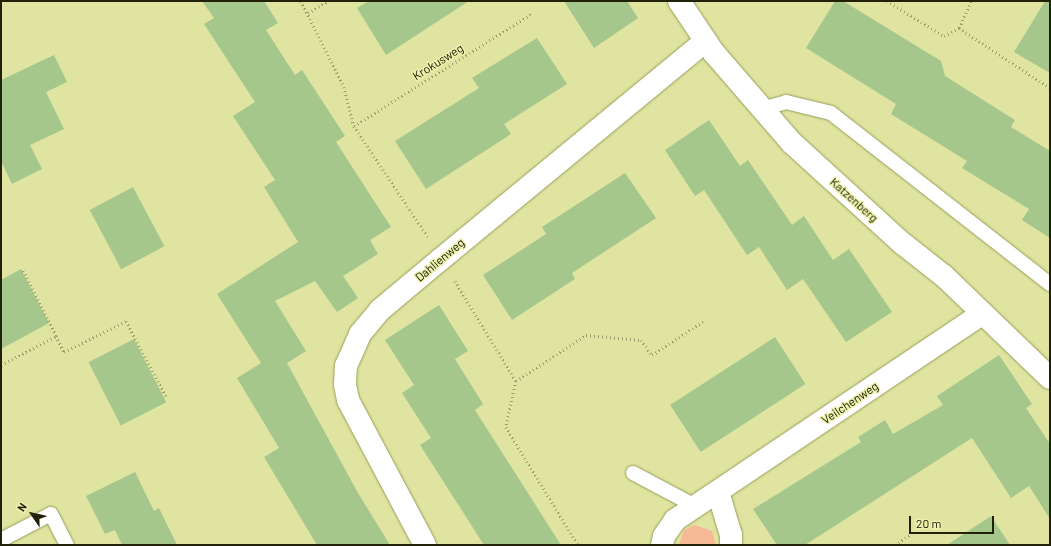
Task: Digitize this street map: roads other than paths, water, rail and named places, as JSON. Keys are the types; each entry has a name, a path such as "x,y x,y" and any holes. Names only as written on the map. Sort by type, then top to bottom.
{"street":[{"name":"Katzenberg","path":"679,1 705,41 792,144 902,243 944,276 981,314 1050,378"},
{"name":"Dahlienweg","path":"425,545 348,400 345,384 346,366 360,334 380,310 440,258 705,41"},
{"name":"Veilchenweg","path":"662,545 664,536 675,520 697,507 981,314"},
{"path":"718,492 731,535 731,545"}],"lane":[{"path":"762,109 786,102 831,113 1050,284"},
{"path":"633,473 697,507"},
{"path":"1,540 51,514 67,545"}]}
